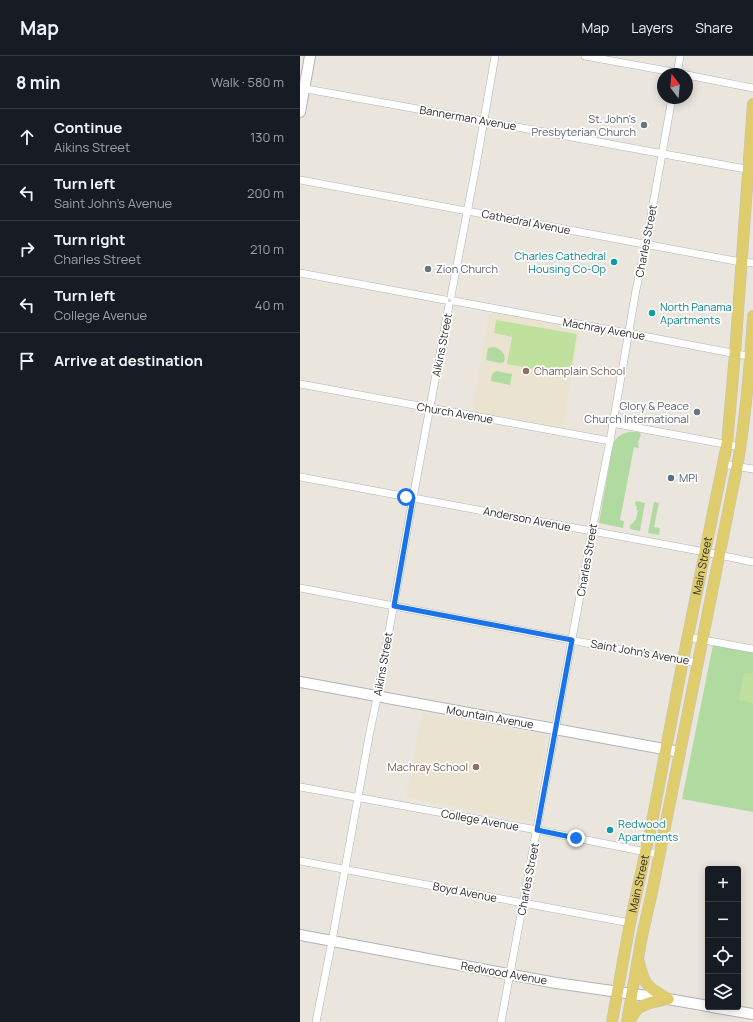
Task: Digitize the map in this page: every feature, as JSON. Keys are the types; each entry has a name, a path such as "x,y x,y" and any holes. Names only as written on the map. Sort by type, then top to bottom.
{"main road":[{"path":"300,112 302,89 310,56"},
{"name":"Main Street","path":"612,1022 630,923 646,852 727,444 741,262 751,170 753,104"},
{"name":"Main Street","path":"628,1022 638,959 737,467 752,357 753,316"},
{"name":"Mountain Avenue","path":"300,682 680,752"},
{"name":"Redwood Avenue","path":"300,935 510,975 705,1005"},
{"path":"638,959 645,982 652,989 668,999"},
{"path":"628,1022 638,1008 646,1004 668,999"},
{"path":"730,1010 753,1014"}],"street":[{"name":"Aikins Street","path":"316,1022 495,56"},
{"path":"585,56 657,70"},
{"path":"679,68 680,56"},
{"path":"693,76 753,88"},
{"name":"Bannerman Avenue","path":"302,89 751,170"},
{"name":"Charles Street","path":"501,1022 610,441 636,290 646,244 671,104"},
{"name":"Cathedral Avenue","path":"300,180 753,264"},
{"name":"Machray Avenue","path":"300,273 752,357"},
{"name":"Church Avenue","path":"300,384 610,441"},
{"path":"612,423 740,447"},
{"path":"723,464 753,470"},
{"name":"Anderson Avenue","path":"300,477 753,562"},
{"name":"Saint John's Avenue","path":"300,588 698,663"},
{"path":"688,637 753,649"},
{"name":"College Avenue","path":"300,787 660,854"},
{"name":"Boyd Avenue","path":"300,861 630,923"}],"shaded area":[{"name":"Champlain School","path":"493,312 578,329 579,335 562,428 473,412 472,410 489,315"},
{"name":"Machray School","path":"422,713 546,736 532,822 406,797"}],"green space":[{"path":"496,320 577,334 570,376 507,364 512,337 494,333"},
{"path":"493,347 504,354 504,362 500,363 486,360 488,348"},
{"path":"496,371 512,374 510,385 491,381 492,374"},
{"path":"629,432 639,432 641,435 638,442 639,448 634,447 620,520 624,521 623,528 599,523 613,444 619,436"},
{"path":"636,501 645,503 640,531 630,529 630,525 636,520 638,510 636,510"},
{"path":"654,502 659,503 654,527 660,528 659,535 648,533"},
{"path":"713,645 753,652 753,812 682,799"},
{"path":"744,673 753,674 753,703 739,700"}],"place":[{"name":"St. John's Presbyterian Church","path":"644,125"},
{"name":"Charles Cathedral Housing Co-Op","path":"614,262"},
{"name":"Zion Church","path":"428,269"},
{"name":"North Panama Apartments","path":"652,313"},
{"name":"Champlain School","path":"526,371"},
{"name":"Glory & Peace Church International","path":"697,412"},
{"name":"MPI","path":"671,478"},
{"name":"Machray School","path":"476,767"},
{"name":"Redwood Apartments","path":"610,830"}],"route":[{"path":"406,497 413,498 394,606 572,640 537,830 576,838"}]}
